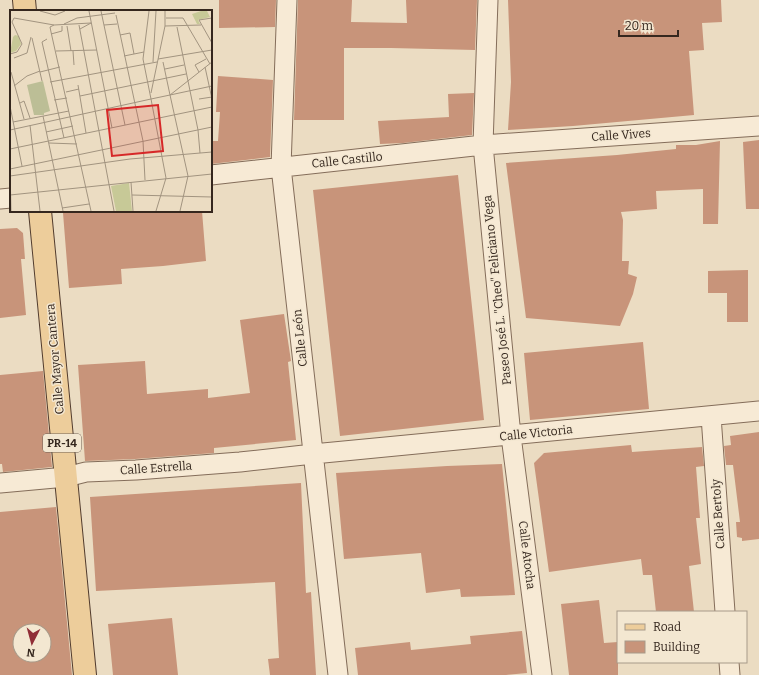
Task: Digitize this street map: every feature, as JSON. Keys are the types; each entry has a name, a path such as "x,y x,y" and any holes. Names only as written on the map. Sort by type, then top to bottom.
{"main road":[{"path":"24,0 25,10"},
{"name":"Calle Mayor Cantera","path":"40,212 85,675"}],"street":[{"name":"Calle León","path":"287,0 281,168 338,675"},
{"name":"Paseo José L. \"Cheo\" Feliciano Vega","path":"488,0 483,145 511,436"},
{"name":"Calle Vives","path":"483,145 759,126"},
{"name":"Calle Castillo","path":"212,175 483,145"},
{"path":"0,199 10,198"},
{"name":"Calle Victoria","path":"313,454 759,411"},
{"name":"Calle Bertoly","path":"711,416 725,611"},
{"name":"Calle Atocha","path":"511,436 542,675"},
{"name":"Calle Estrella","path":"0,483 66,477 86,472 136,470 240,462 313,454"},
{"path":"729,663 730,675"}],"building":[{"path":"219,0 276,0 275,27 219,28"},
{"path":"298,0 352,0 351,22 407,23 406,0 477,0 475,50 344,48 344,120 294,120"},
{"path":"508,0 721,0 722,22 702,23 704,50 689,51 694,115 573,126 508,130 511,82"},
{"path":"218,76 273,80 270,157 212,164 212,141 218,141 220,112 216,112"},
{"path":"474,93 472,135 403,143 380,144 378,121 449,117 448,94"},
{"path":"759,140 759,209 746,209 743,142"},
{"path":"720,141 718,224 703,224 703,189 656,191 657,209 621,212 623,220 622,261 629,261 628,274 637,277 633,294 620,326 526,318 506,163 676,149 676,145 696,145"},
{"path":"458,175 484,420 340,436 313,190"},
{"path":"202,212 206,261 121,269 122,284 69,288 63,213"},
{"path":"17,228 23,233 25,259 21,259 26,315 0,318 0,229"},
{"path":"748,270 748,322 727,322 727,293 708,293 708,271"},
{"path":"284,314 291,361 288,362 296,440 214,448 214,453 85,461 78,365 145,361 147,394 208,389 208,398 250,393 240,320"},
{"path":"643,342 649,409 530,420 524,353"},
{"path":"43,371 52,467 3,472 2,464 0,464 0,375"},
{"path":"759,432 759,539 742,541 742,538 737,537 736,522 740,522 733,465 726,465 724,446 731,445 730,436"},
{"path":"631,445 632,452 702,447 704,466 696,467 700,518 696,518 701,564 689,566 694,611 656,611 652,575 643,575 641,559 549,572 534,463 544,453"},
{"path":"502,464 515,595 461,597 460,589 426,593 421,553 344,559 336,473"},
{"path":"301,483 306,593 311,592 316,675 270,675 268,659 279,658 275,582 96,591 90,497"},
{"path":"56,507 72,675 0,675 0,512"},
{"path":"599,600 604,643 617,642 618,675 569,675 561,604"},
{"path":"172,618 178,675 113,675 108,624"},
{"path":"522,631 527,673 506,675 358,675 355,648 410,642 411,650 471,644 470,636"}]}
